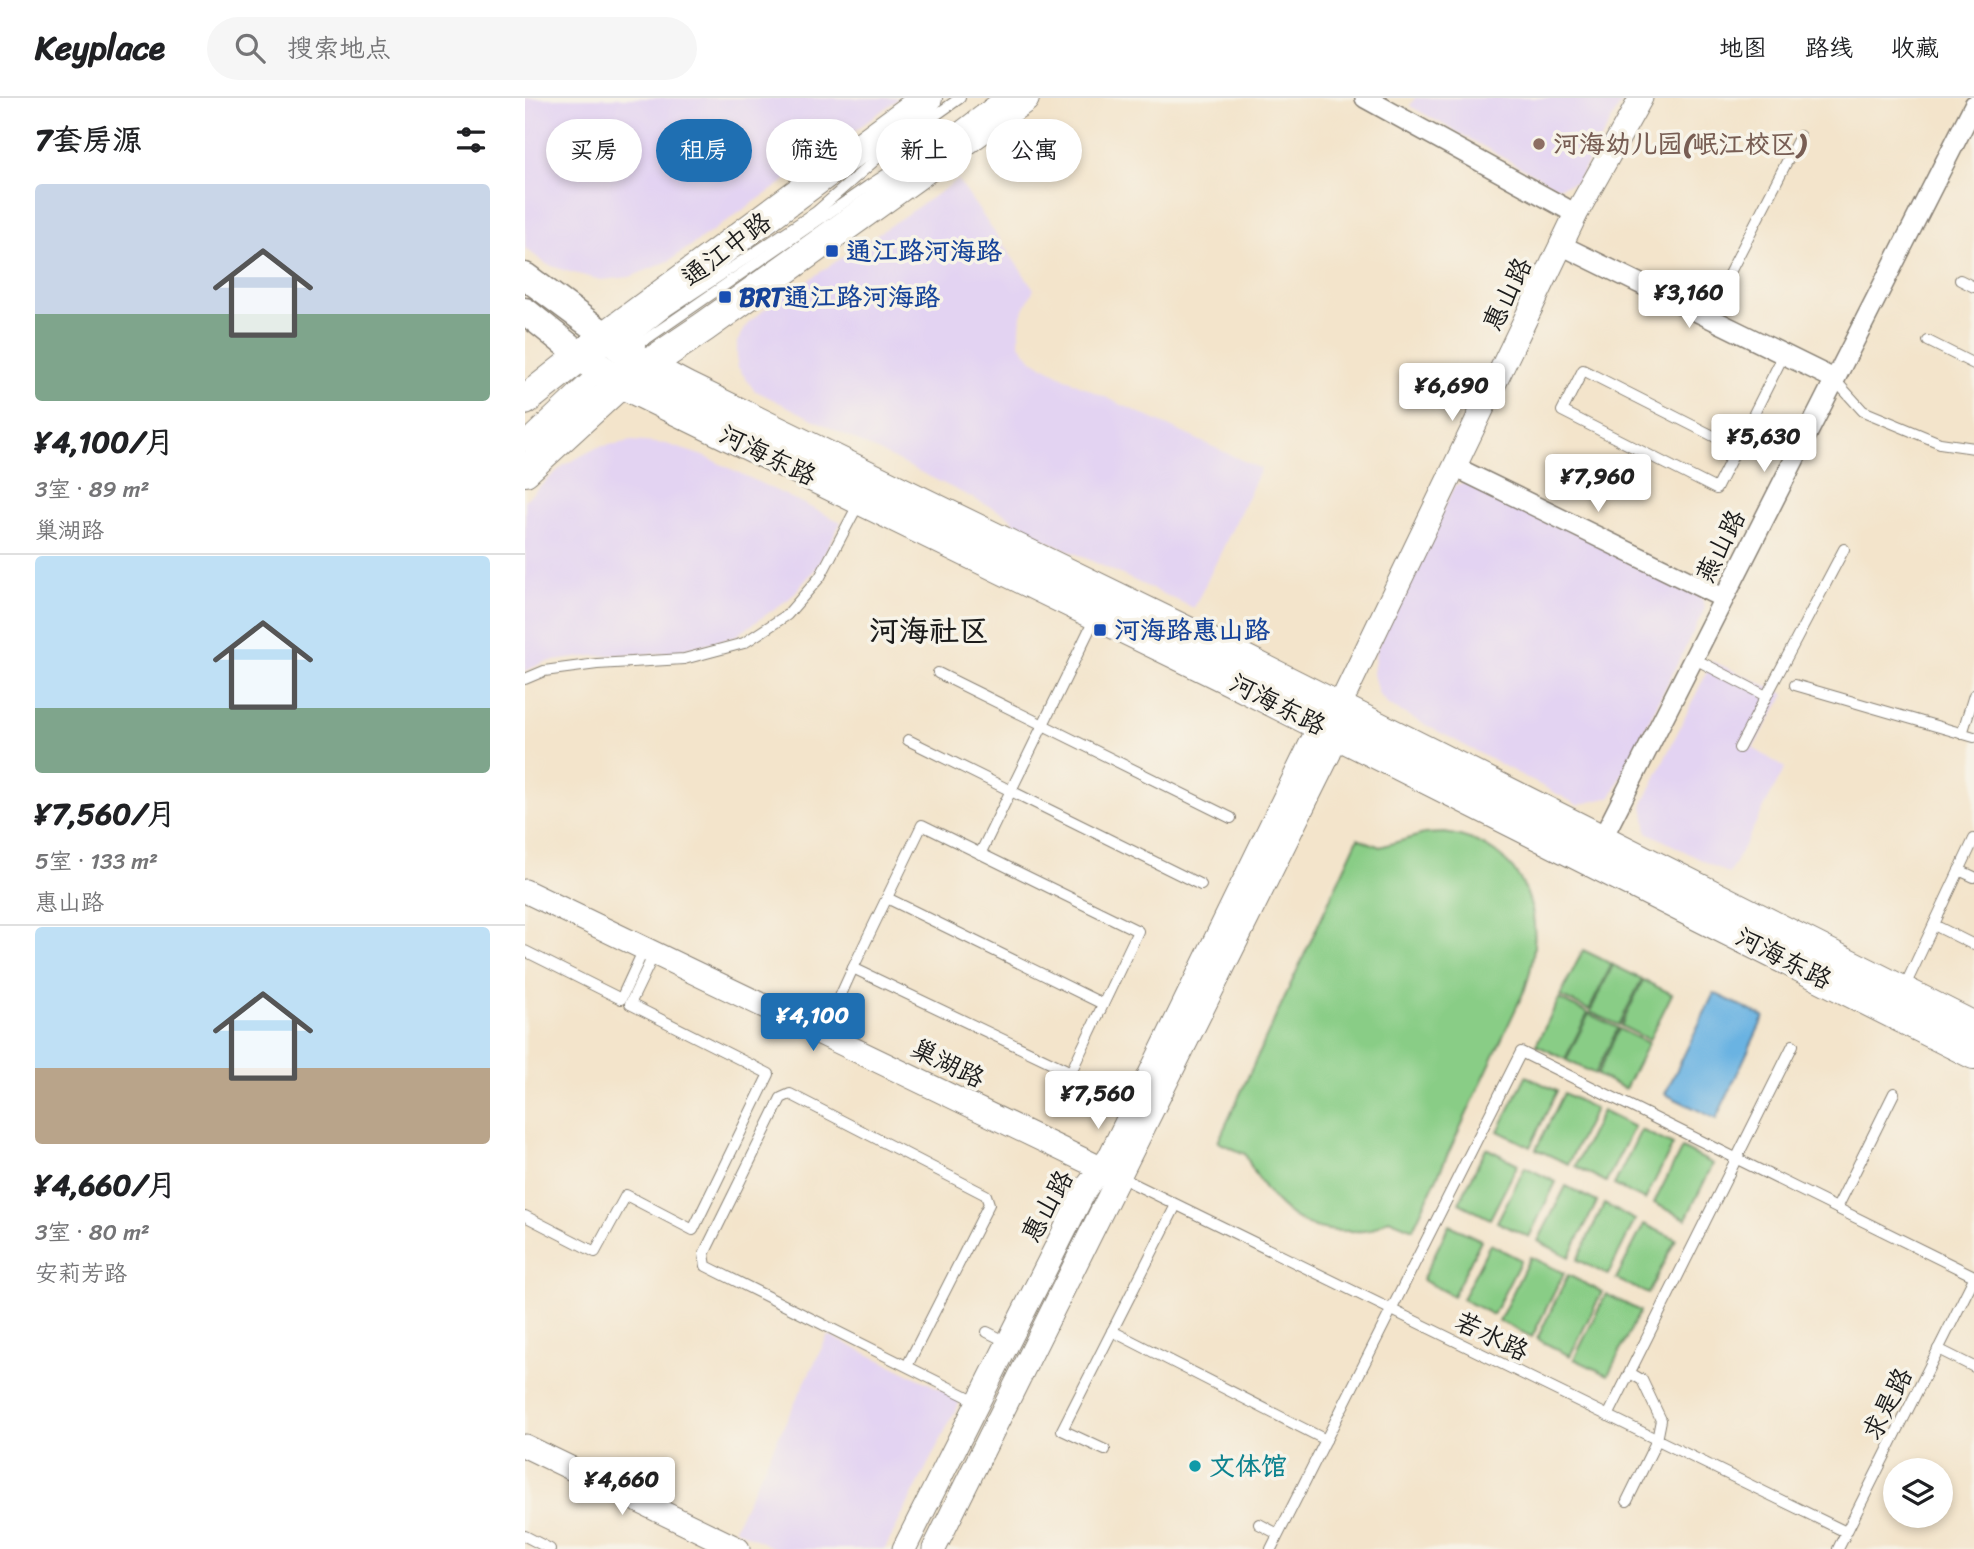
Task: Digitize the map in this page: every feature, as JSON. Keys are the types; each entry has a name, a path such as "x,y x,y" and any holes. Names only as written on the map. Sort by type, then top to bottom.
{"main road":[{"name":"通江中路","path":"525,471 613,360 927,98"},
{"name":"通江中路","path":"525,400 613,360 704,327 1024,98"},
{"path":"525,276 613,360"},
{"path":"525,310 613,360"},
{"name":"河海东路","path":"613,360 861,500 1097,615 1332,722"},
{"name":"河海东路","path":"613,360 1332,722 1596,850 1974,1027"},
{"name":"河海东路","path":"1596,850 1974,1054"}],"street":[{"path":"1365,98 1576,214"},
{"name":"惠山路","path":"934,1549 1110,1172 1109,1158 1332,722 1576,214 1641,98"},
{"name":"燕山路","path":"1596,850 1834,379 1968,133 1974,105"},
{"path":"1561,245 1834,379"},
{"path":"1455,467 1723,598"},
{"name":"巢湖路","path":"525,891 1110,1172"},
{"name":"惠山路","path":"904,1549 1086,1188 1110,1172"},
{"path":"525,1446 738,1549"}],"lane":[{"path":"920,119 934,98"},
{"path":"931,119 960,98"},
{"path":"525,446 613,360 949,134 997,98"},
{"path":"1707,317 1800,136"},
{"path":"525,436 668,310 816,212 876,160"},
{"path":"1960,279 1974,287"},
{"path":"1928,341 1974,364"},
{"path":"1737,448 1583,370 1562,411 1716,489 1737,448 1784,354"},
{"path":"1834,379 1863,411 1940,443 1974,448"},
{"path":"525,679 544,671 597,664 684,659 744,643 787,615 820,577 861,500"},
{"path":"1739,748 1844,549"},
{"path":"980,854 1097,615"},
{"path":"1693,658 1766,696"},
{"path":"938,673 1231,818"},
{"path":"1795,685 1974,737"},
{"path":"1962,734 1974,695"},
{"path":"908,740 1201,885"},
{"path":"823,1034 853,968 922,825 1138,932 1071,1073 853,968"},
{"path":"1902,991 1974,839"},
{"path":"1959,870 1974,877"},
{"path":"887,898 1103,1004"},
{"path":"1934,925 1974,945"},
{"path":"525,951 621,999 650,951"},
{"path":"525,1216 595,1252 626,1195 693,1230 769,1074 630,1004 650,951"},
{"path":"1608,1416 1793,1045"},
{"path":"1271,1549 1521,1052 1974,1277"},
{"path":"1837,1208 1894,1093"},
{"path":"907,1366 989,1205 986,1195 790,1094 781,1098 703,1254 706,1266 978,1402"},
{"name":"若水路","path":"1110,1172 1846,1532"},
{"path":"1105,1450 1062,1430 1176,1205"},
{"name":"求是路","path":"1838,1549 1974,1277"},
{"path":"936,1308 947,1313"},
{"path":"1112,1331 1326,1440"},
{"path":"987,1332 1008,1343"},
{"path":"1938,1349 1974,1367"},
{"path":"1627,1501 1657,1440 1661,1420 1642,1380 1630,1373"},
{"path":"1259,1524 1278,1534"},
{"path":"525,1536 549,1549"}],"shaded area":[{"path":"525,98 899,98 862,125 862,119 766,119 766,182 783,182 669,261 630,277 601,280 566,271 546,264 525,248"},
{"name":"河海幼儿园(岷江校区)","path":"1415,98 1624,98 1577,182 1557,187 1410,106"},
{"path":"955,182 959,182 1034,289 1021,315 1019,343 1032,360 1077,384 1261,469 1194,608 1020,528 1007,515 754,390 737,366 737,342 749,322"},
{"path":"632,441 666,444 706,457 841,522 817,567 790,598 734,637 669,653 592,656 545,662 525,671 525,500 564,465 598,447"},
{"path":"1476,481 1699,590 1705,608 1611,797 1578,805 1388,705 1378,693 1373,674 1376,650 1455,485"},
{"path":"1712,661 1785,694 1753,748 1785,768 1729,874 1647,832 1643,804"},
{"path":"828,1335 961,1399 885,1549 775,1549 734,1528"}],"green space":[{"path":"1445,833 1473,840 1496,852 1513,869 1525,889 1535,936 1525,989 1413,1229 1389,1219 1364,1231 1342,1231 1309,1225 1283,1208 1271,1196 1245,1154 1218,1142 1358,838 1380,847 1424,834"},
{"path":"1583,950 1612,964 1589,1010 1560,996"},
{"path":"1613,965 1642,979 1619,1025 1590,1012"},
{"path":"1643,980 1672,994 1649,1040 1621,1026"},
{"path":"1559,999 1588,1013 1565,1059 1536,1045"},
{"path":"1589,1014 1618,1028 1595,1074 1566,1060"},
{"path":"1619,1029 1648,1043 1625,1089 1597,1075"},
{"path":"1526,1076 1557,1091 1530,1147 1498,1131"},
{"path":"1564,1093 1595,1109 1568,1164 1536,1149"},
{"path":"1602,1111 1634,1127 1606,1182 1575,1166"},
{"path":"1641,1130 1673,1145 1645,1200 1614,1185"},
{"path":"1486,1148 1518,1164 1490,1219 1459,1203"},
{"path":"1682,1148 1713,1164 1686,1219 1654,1203"},
{"path":"1525,1167 1556,1182 1529,1237 1497,1222"},
{"path":"1566,1186 1597,1202 1569,1257 1538,1241"},
{"path":"1604,1204 1635,1220 1608,1275 1577,1260"},
{"path":"1644,1224 1676,1239 1648,1294 1616,1279"},
{"path":"1449,1225 1481,1240 1453,1296 1422,1280"},
{"path":"1490,1244 1521,1260 1493,1315 1462,1299"},
{"path":"1530,1257 1564,1273 1532,1337 1499,1321"},
{"path":"1568,1275 1602,1292 1570,1356 1537,1339"},
{"path":"1606,1294 1640,1311 1608,1375 1574,1359"}],"water":[{"path":"1714,993 1764,1017 1716,1119 1665,1094"}],"place":[{"name":"河海幼儿园(岷江校区)","path":"1539,144"},
{"name":"通江路河海路","path":"832,251"},
{"name":"BRT通江路河海路","path":"725,297"},
{"name":"河海路惠山路","path":"1100,630"},
{"name":"文体馆","path":"1195,1466"}],"district":[{"name":"河海社区","path":"929,631"}]}
